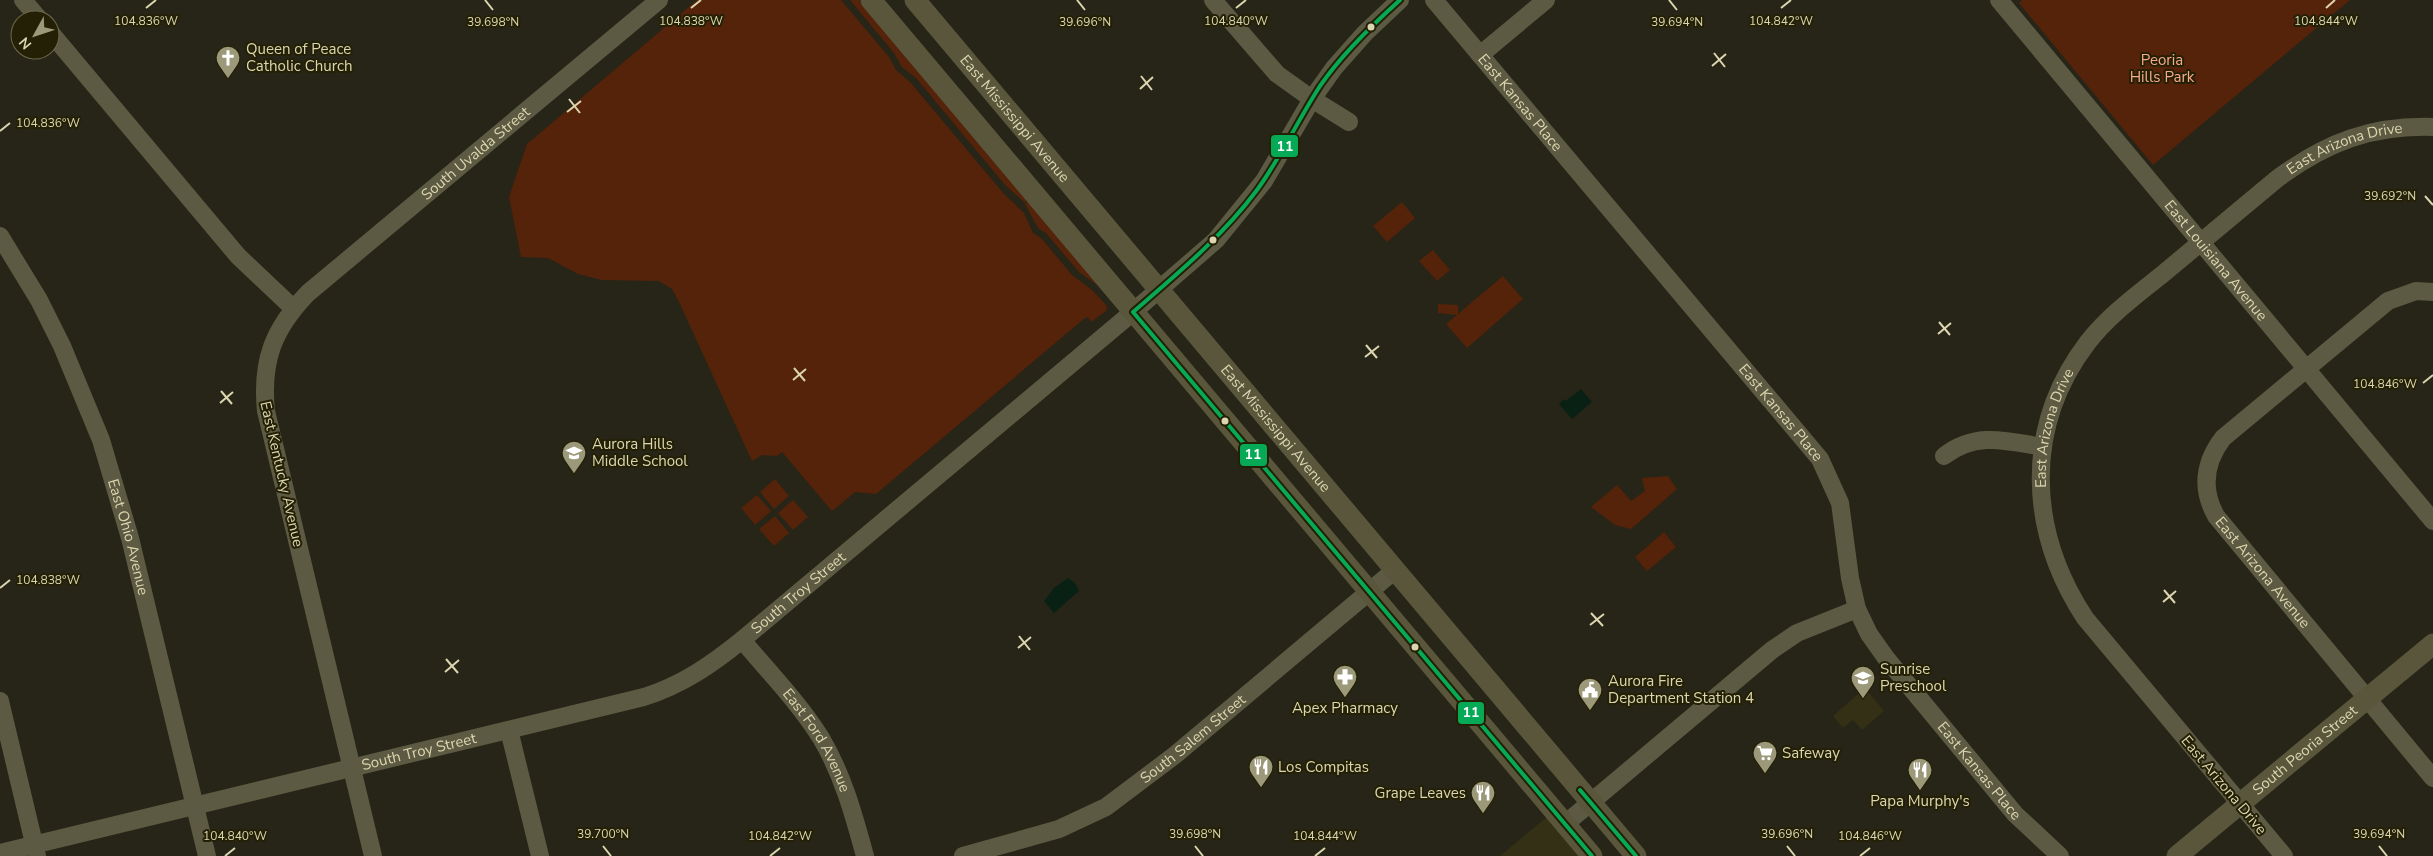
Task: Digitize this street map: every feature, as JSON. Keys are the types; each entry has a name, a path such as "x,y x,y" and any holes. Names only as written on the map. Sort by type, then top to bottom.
{"main road":[{"path":"871,0 1592,856"},
{"name":"East Mississippi Avenue","path":"915,0 1636,856"},
{"name":"South Peoria Street","path":"2178,856 2433,644"}],"street":[{"path":"23,0 32,10"},
{"name":"South Uvalda Street","path":"293,308 659,0"},
{"path":"1214,0 1277,74 1349,122"},
{"name":"South Troy Street","path":"0,852 36,850 195,806 661,691 702,671 742,640 1134,312 1216,240 1243,209 1272,169 1312,99 1353,45 1400,0"},
{"name":"East Kansas Place","path":"1434,0 1820,459 1840,503 1846,532 1850,578 1857,609 1869,634 1886,658 2015,814 2060,856"},
{"path":"1480,55 1546,0"},
{"name":"East Louisiana Avenue","path":"1999,0 2433,521"},
{"path":"60,44 238,256 293,308"},
{"name":"East Arizona Drive","path":"2284,856 2085,618 2072,598 2055,562 2046,532 2040,485 2043,447 2054,403 2064,382 2089,341 2122,307 2278,178 2323,149 2375,131 2414,126 2433,127"},
{"name":"East Ohio Avenue","path":"0,236 39,300 62,346 101,440 130,538 207,856"},
{"name":"East Arizona Avenue","path":"2433,292 2416,291 2388,301 2223,438 2208,464 2206,493 2216,516 2433,778"},
{"name":"East Kentucky Avenue","path":"293,308 276,335 269,353 265,372 266,411 373,856"},
{"path":"1944,456 1963,444 1975,440 1999,440 2043,447"},
{"name":"South Salem Street","path":"963,856 1059,828 1106,806 1175,754 1395,570"},
{"path":"1565,824 1772,650 1797,633 1857,609"},
{"name":"East Ford Avenue","path":"742,640 804,713 822,739 848,795 865,856"},
{"path":"0,702 36,850"},
{"path":"509,730 540,856"}],"shaded area":[{"path":"1581,389 1592,402 1572,419 1559,404"},
{"path":"1068,578 1075,583 1079,591 1054,613 1044,601 1054,588"},
{"name":"Sunrise Preschool","path":"1865,688 1884,711 1862,730 1853,720 1843,728 1833,716"},
{"path":"1547,817 1579,856 1500,856"}],"green space":[{"path":"697,0 841,0 889,57 896,70 910,82 1004,194 1024,213 1033,233 1042,239 1072,275 1092,290 1107,306 1106,311 1091,322 1088,317 1085,318 876,494 855,492 832,511 782,452 777,456 762,455 752,461 672,289 659,281 602,280 578,274 548,258 521,257 509,197 527,144"},
{"path":"850,0 859,0 1026,199 1025,203 1028,202 1100,287 1079,272 1046,233 1038,228 1024,202 1005,185 916,78 902,67 894,53"},
{"name":"Peoria Hills Park","path":"2022,0 2350,0 2153,165 2019,3"},
{"path":"1402,202 1415,218 1387,242 1373,226"},
{"path":"1433,250 1450,270 1437,281 1419,261"},
{"path":"1503,276 1523,299 1467,348 1446,324 1457,315 1438,313 1438,304 1458,305 1458,314"},
{"path":"1668,476 1677,489 1631,529 1615,525 1591,507 1617,485 1631,501 1645,491 1642,478"},
{"path":"775,479 789,496 774,509 760,492"},
{"path":"757,495 771,511 755,525 741,508"},
{"path":"793,500 808,517 793,530 778,513"},
{"path":"775,516 789,533 774,546 759,529"},
{"path":"1664,532 1676,547 1647,571 1635,557"}],"transit line":[{"name":"11","path":"1400,0 1357,41 1329,74 1266,177 1229,224 1166,284 1133,312 1592,856"},
{"name":"11","path":"1580,790 1636,856"}],"place":[{"name":"Queen of Peace Catholic Church","path":"228,79"},
{"name":"Aurora Hills Middle School","path":"574,474"},
{"name":"Apex Pharmacy","path":"1345,698"},
{"name":"Sunrise Preschool","path":"1863,699"},
{"name":"Aurora Fire Department Station 4","path":"1590,711"},
{"name":"Safeway","path":"1765,774"},
{"name":"Los Compitas","path":"1261,788"},
{"name":"Papa Murphy's","path":"1920,791"},
{"name":"Grape Leaves","path":"1483,814"}]}
